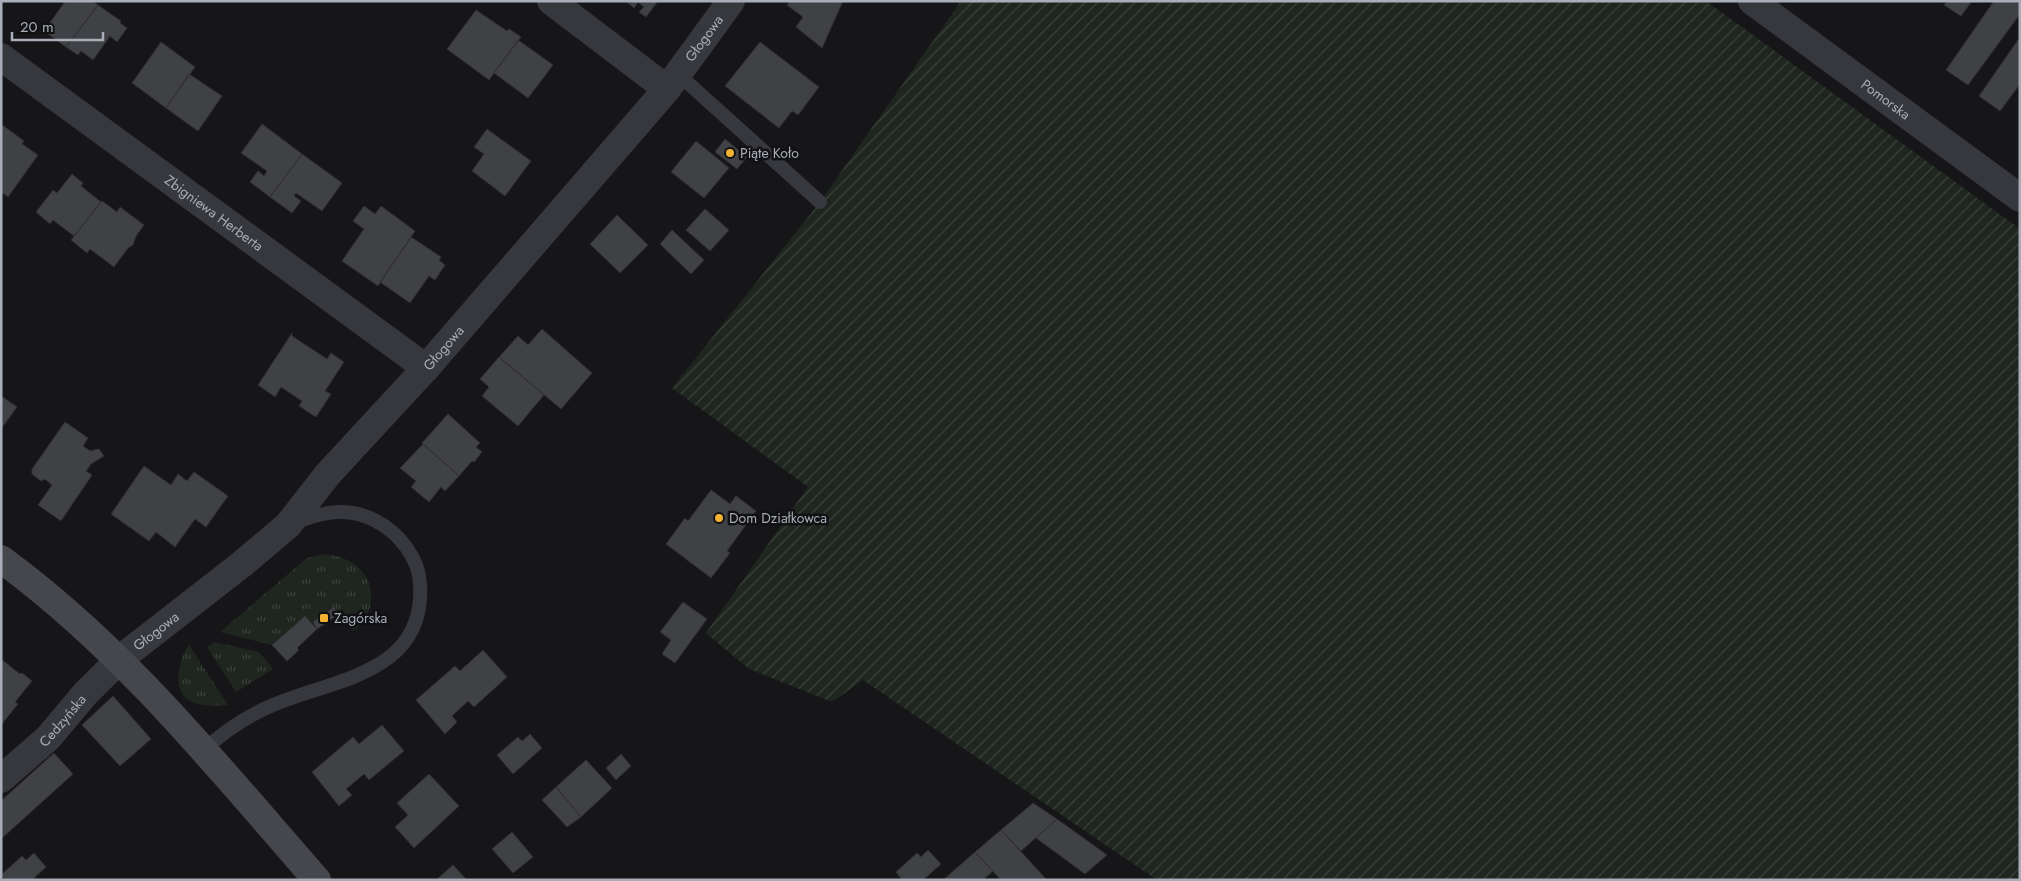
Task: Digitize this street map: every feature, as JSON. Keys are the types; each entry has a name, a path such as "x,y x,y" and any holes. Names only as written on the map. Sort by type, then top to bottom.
{"street":[{"path":"551,1 673,81"},
{"name":"Głogowa","path":"120,659 242,564 288,524 328,474 426,368 673,81 731,1"},
{"name":"Pomorska","path":"1752,1 2020,198"},
{"name":"Zbigniewa Herberta","path":"1,57 426,368"},
{"path":"1,559 69,612 120,659 204,750 317,880"},
{"name":"Cedzyńska","path":"1,779 48,738 85,694 120,659"}],"lane":[{"path":"673,81 820,202"},
{"path":"204,750 218,738 260,711 369,671 388,660 400,648 411,632 416,620 421,592 420,576 413,558 400,539 386,527 374,520 339,512 322,513 288,524"}],"green space":[{"path":"961,1 1706,1 2020,229 2020,880 1157,880 863,680 832,702 749,669 706,633 808,487 672,388 820,202"},
{"path":"324,554 338,556 360,568 370,586 370,606 367,616 353,631 334,607 311,623 305,616 272,645 220,632 307,558"},
{"path":"214,642 259,652 273,669 236,692 207,647"},
{"path":"189,645 228,705 199,704 185,697 181,691 179,670 182,657"}],"building":[{"path":"61,1 93,1 98,5 66,47 44,31 64,3"},
{"path":"626,1 658,1 646,17 639,12 644,7 638,2 634,8"},
{"path":"790,1 843,1 822,48 796,27 803,17 787,5"},
{"path":"1947,1 1972,1 1961,16 1944,5"},
{"path":"1994,1 2020,1 2020,14 1968,85 1946,70"},
{"path":"98,5 121,21 120,23 127,28 117,42 110,36 93,60 81,51 78,55 66,47"},
{"path":"476,10 507,31 509,29 521,37 489,80 447,49"},
{"path":"2020,37 2020,84 2000,111 1979,96"},
{"path":"518,40 553,65 528,98 494,73"},
{"path":"161,42 195,67 166,108 132,83"},
{"path":"760,42 819,87 798,115 792,111 779,128 725,86"},
{"path":"189,74 222,96 198,131 166,108"},
{"path":"1,124 24,141 22,144 38,155 8,197 1,192"},
{"path":"262,124 302,154 270,197 250,182 258,171 264,176 267,171 241,153"},
{"path":"487,129 531,161 505,196 472,171 484,154 474,147"},
{"path":"725,139 747,157 737,169 715,152"},
{"path":"696,141 729,168 704,198 671,172"},
{"path":"302,154 342,183 322,211 296,193 294,196 301,201 292,213 270,197"},
{"path":"72,174 83,183 81,186 101,202 74,236 53,220 50,224 36,212 53,190 57,193"},
{"path":"102,201 117,212 120,207 144,225 136,236 133,245 128,248 114,267 90,249 87,253 71,240"},
{"path":"364,206 375,214 381,206 415,231 378,286 342,261 364,229 353,221"},
{"path":"705,209 729,230 710,251 686,230"},
{"path":"617,215 648,245 620,273 590,244"},
{"path":"672,230 704,260 691,274 660,244"},
{"path":"411,237 441,257 439,260 445,265 435,280 429,276 410,303 380,282"},
{"path":"542,329 592,373 561,409 499,357 518,336 528,345"},
{"path":"292,333 292,336 327,359 331,353 344,362 325,391 331,394 316,417 299,406 302,401 281,387 275,397 258,385"},
{"path":"499,357 544,395 518,426 482,396 489,387 480,379"},
{"path":"1,396 17,407 1,429"},
{"path":"448,414 480,443 476,447 482,452 459,476 422,443"},
{"path":"65,422 88,438 83,446 90,451 99,449 104,456 91,464 86,471 92,475 61,521 38,505 52,485 45,479 41,481 32,474 32,469"},
{"path":"423,444 459,476 445,491 441,487 429,502 411,487 416,481 400,468"},
{"path":"144,466 171,485 178,474 187,481 194,472 228,496 206,527 195,519 175,547 156,532 149,541 111,514"},
{"path":"711,490 730,504 736,496 756,511 727,551 730,553 711,578 666,544 685,518 688,521"},
{"path":"683,602 707,619 675,663 662,654 671,640 660,632"},
{"path":"334,607 339,614 317,629 313,622"},
{"path":"305,616 317,629 297,648 299,650 287,661 272,645"},
{"path":"483,650 507,677 474,707 468,701 452,716 457,722 445,734 416,700 455,666 460,671"},
{"path":"1,659 32,681 15,702 18,704 1,725"},
{"path":"113,696 151,739 120,766 82,725"},
{"path":"382,725 404,751 369,780 364,774 346,789 352,795 339,806 312,772 353,737 359,744"},
{"path":"530,734 542,748 513,774 497,755 518,737 522,741"},
{"path":"54,753 73,774 1,839 1,801"},
{"path":"621,754 631,766 616,780 606,768"},
{"path":"586,760 612,788 581,817 556,787"},
{"path":"429,774 459,806 414,848 395,827 408,815 397,803"},
{"path":"556,787 581,817 567,827 542,800"},
{"path":"1033,803 1057,819 1021,851 1001,830"},
{"path":"1057,819 1107,855 1085,874 1036,838"},
{"path":"1001,830 1047,880 1001,880 975,852"},
{"path":"512,832 533,857 513,873 492,849"},
{"path":"928,850 941,864 923,880 902,880 896,872 917,853 921,857"},
{"path":"975,852 993,871 983,880 943,880"},
{"path":"34,853 46,867 32,880 5,880 1,875 22,856 26,860"},
{"path":"453,865 467,880 436,880"}],"place":[{"name":"Piąte Koło","path":"730,153"},
{"name":"Dom Działkowca","path":"719,518"},
{"name":"Zagórska","path":"324,618"}]}
